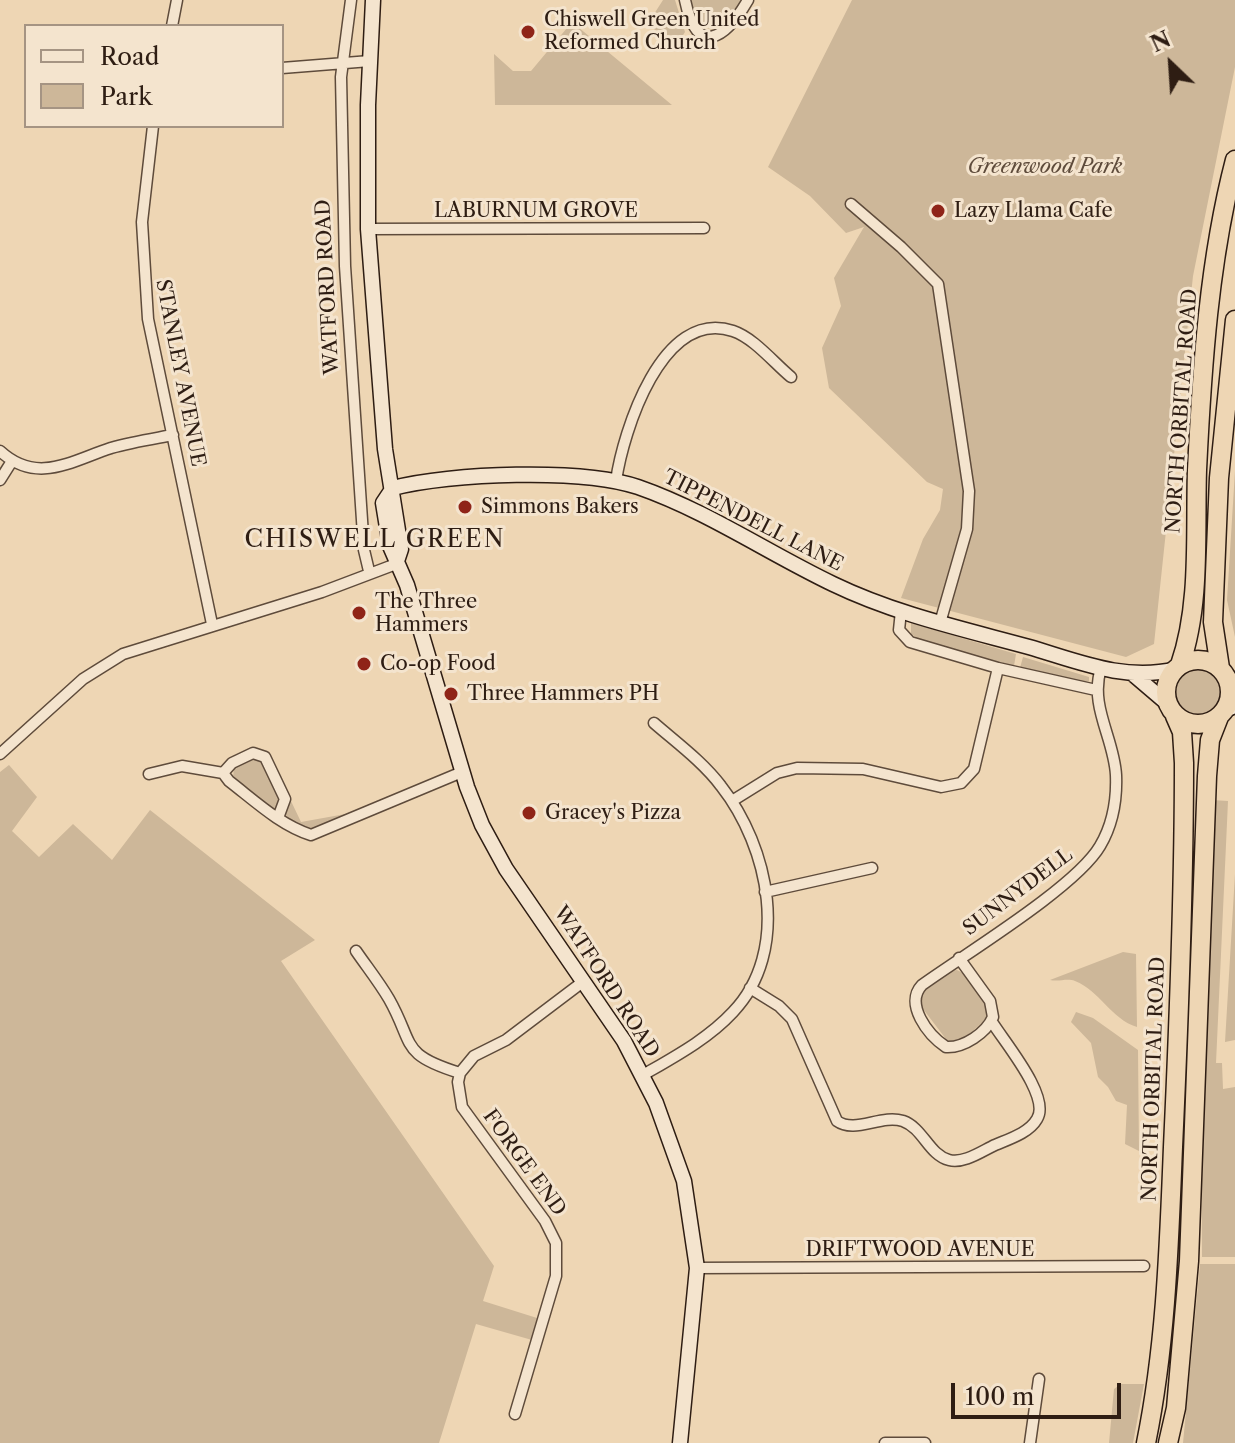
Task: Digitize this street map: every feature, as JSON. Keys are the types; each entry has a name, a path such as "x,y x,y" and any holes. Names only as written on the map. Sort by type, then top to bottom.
{"highway":[{"name":"NORTH ORBITAL ROAD","path":"1178,667 1191,621 1200,400 1212,289 1235,160"},
{"name":"NORTH ORBITAL ROAD","path":"1227,676 1213,622 1219,478 1235,320"},
{"path":"1201,660 1227,676 1230,700 1226,711 1211,722 1192,724 1172,710 1166,685 1178,667 1201,660"},
{"name":"NORTH ORBITAL ROAD","path":"1146,1443 1157,1388 1165,1313 1176,1083 1184,763 1182,732 1172,710"},
{"name":"NORTH ORBITAL ROAD","path":"1168,1443 1176,1408 1189,1261 1207,776 1210,740 1226,711"}],"main road":[{"name":"WATFORD ROAD","path":"373,0 368,229 385,449 401,549 396,564 407,585 462,772 482,825 506,869 584,981 643,1075 684,1181 697,1268 680,1443"},
{"name":"TIPPENDELL LANE","path":"393,488 418,481 548,475 616,481 672,500 835,585 901,611 1134,675 1178,667"},
{"name":"TIPPENDELL LANE","path":"1134,675 1172,710"}],"street":[{"path":"172,24 177,0"},
{"name":"WATFORD ROAD","path":"351,0 341,77 345,266 364,550 369,571"},
{"path":"685,0 694,26 701,33 714,37 727,31 748,0"},
{"path":"284,68 370,61"},
{"name":"STANLEY AVENUE","path":"153,128 142,222 148,319 212,624"},
{"path":"851,204 938,284 969,491 967,529 940,623"},
{"name":"LABURNUM GROVE","path":"368,229 704,228"},
{"path":"616,481 642,396 658,365 677,343 705,331 730,330 791,377"},
{"path":"0,451 12,461 34,469 59,468 121,445 173,435"},
{"path":"0,480 12,461"},
{"path":"0,754 60,699 101,668 143,646 322,592 369,571 396,564"},
{"path":"901,611 899,630 910,642 998,668 1096,690"},
{"path":"732,801 769,777 797,768 863,769 941,787 961,783 974,769 998,668"},
{"name":"SUNNYDELL","path":"959,958 993,1006 992,1022 963,1045 946,1047 916,1012 914,999 918,989 959,958 1073,876 1104,839 1117,795 1115,764 1096,690 1101,668"},
{"path":"643,1075 720,1025 750,988 761,967 767,940 765,892 750,836 732,801 701,765 654,723"},
{"path":"223,773 228,766 249,754 265,757 285,799 278,818"},
{"path":"149,774 182,766 223,773 278,818 307,833 323,833 462,772"},
{"path":"765,892 872,868"},
{"path":"356,951 388,998 408,1044 430,1062 460,1073 474,1056 506,1040 584,981"},
{"path":"750,988 789,1015 837,1121 853,1125 899,1120 915,1127 936,1153 949,1160 967,1158 1014,1136 1038,1118 1041,1107 1037,1092 992,1022"},
{"name":"FORGE END","path":"460,1073 457,1090 462,1107 545,1221 556,1243 556,1276 515,1414"},
{"name":"DRIFTWOOD AVENUE","path":"697,1268 1144,1266"},
{"path":"1030,1443 1039,1379"},
{"path":"885,1443 925,1443"}],"green space":[{"path":"663,0 675,0 685,32 678,43 647,25"},
{"path":"689,0 744,0 733,18 712,30 702,26"},
{"name":"Greenwood Park","path":"852,0 1235,0 1235,67 1193,276 1154,644 1126,657 901,598 923,539 940,510 943,489 927,482 829,388 822,348 841,306 834,278 864,227 846,233 810,196 768,167"},
{"path":"572,22 672,105 495,105 494,54 513,71 531,71"},
{"path":"1235,471 1235,637 1227,600"},
{"path":"911,623 1016,654 1014,666 923,641 911,634"},
{"path":"1023,657 1089,677 1089,681 1077,683 1020,668"},
{"path":"1199,669 1215,676 1222,692 1215,708 1199,715 1183,708 1176,692 1183,676"},
{"path":"251,757 260,758 282,799 276,810 233,779 234,766"},
{"path":"9,765 37,797 12,831 39,857 73,824 112,860 150,810 315,940 281,961 494,1266 483,1301 537,1318 532,1340 476,1324 439,1443 0,1443 0,772"},
{"path":"290,799 301,822 351,813 311,830 288,821 285,812"},
{"path":"1212,800 1228,801 1216,1063 1222,1063 1223,1089 1235,1087 1235,1257 1202,1257 1201,1065"},
{"path":"1235,874 1235,1040 1225,1042"},
{"path":"1123,952 1136,954 1137,1027 1120,1018 1084,986 1072,980 1050,980"},
{"path":"957,970 978,990 989,1017 961,1041 949,1043 920,1005 920,994 950,971"},
{"path":"1076,1012 1093,1018 1138,1050 1139,1151 1125,1144 1127,1105 1116,1101 1098,1077 1091,1043 1071,1022"},
{"path":"1200,1264 1235,1264 1235,1443 1183,1443"},
{"path":"1121,1384 1144,1384 1133,1443 1109,1443 1114,1389"}],"place":[{"name":"Chiswell Green United Reformed Church","path":"528,32"},
{"name":"Lazy Llama Cafe","path":"938,211"},
{"name":"Simmons Bakers","path":"465,507"},
{"name":"The Three Hammers","path":"359,613"},
{"name":"Co-op Food","path":"364,664"},
{"name":"Three Hammers PH","path":"451,694"},
{"name":"Gracey's Pizza","path":"529,813"}],"district":[{"name":"CHISWELL GREEN","path":"375,540"}]}
